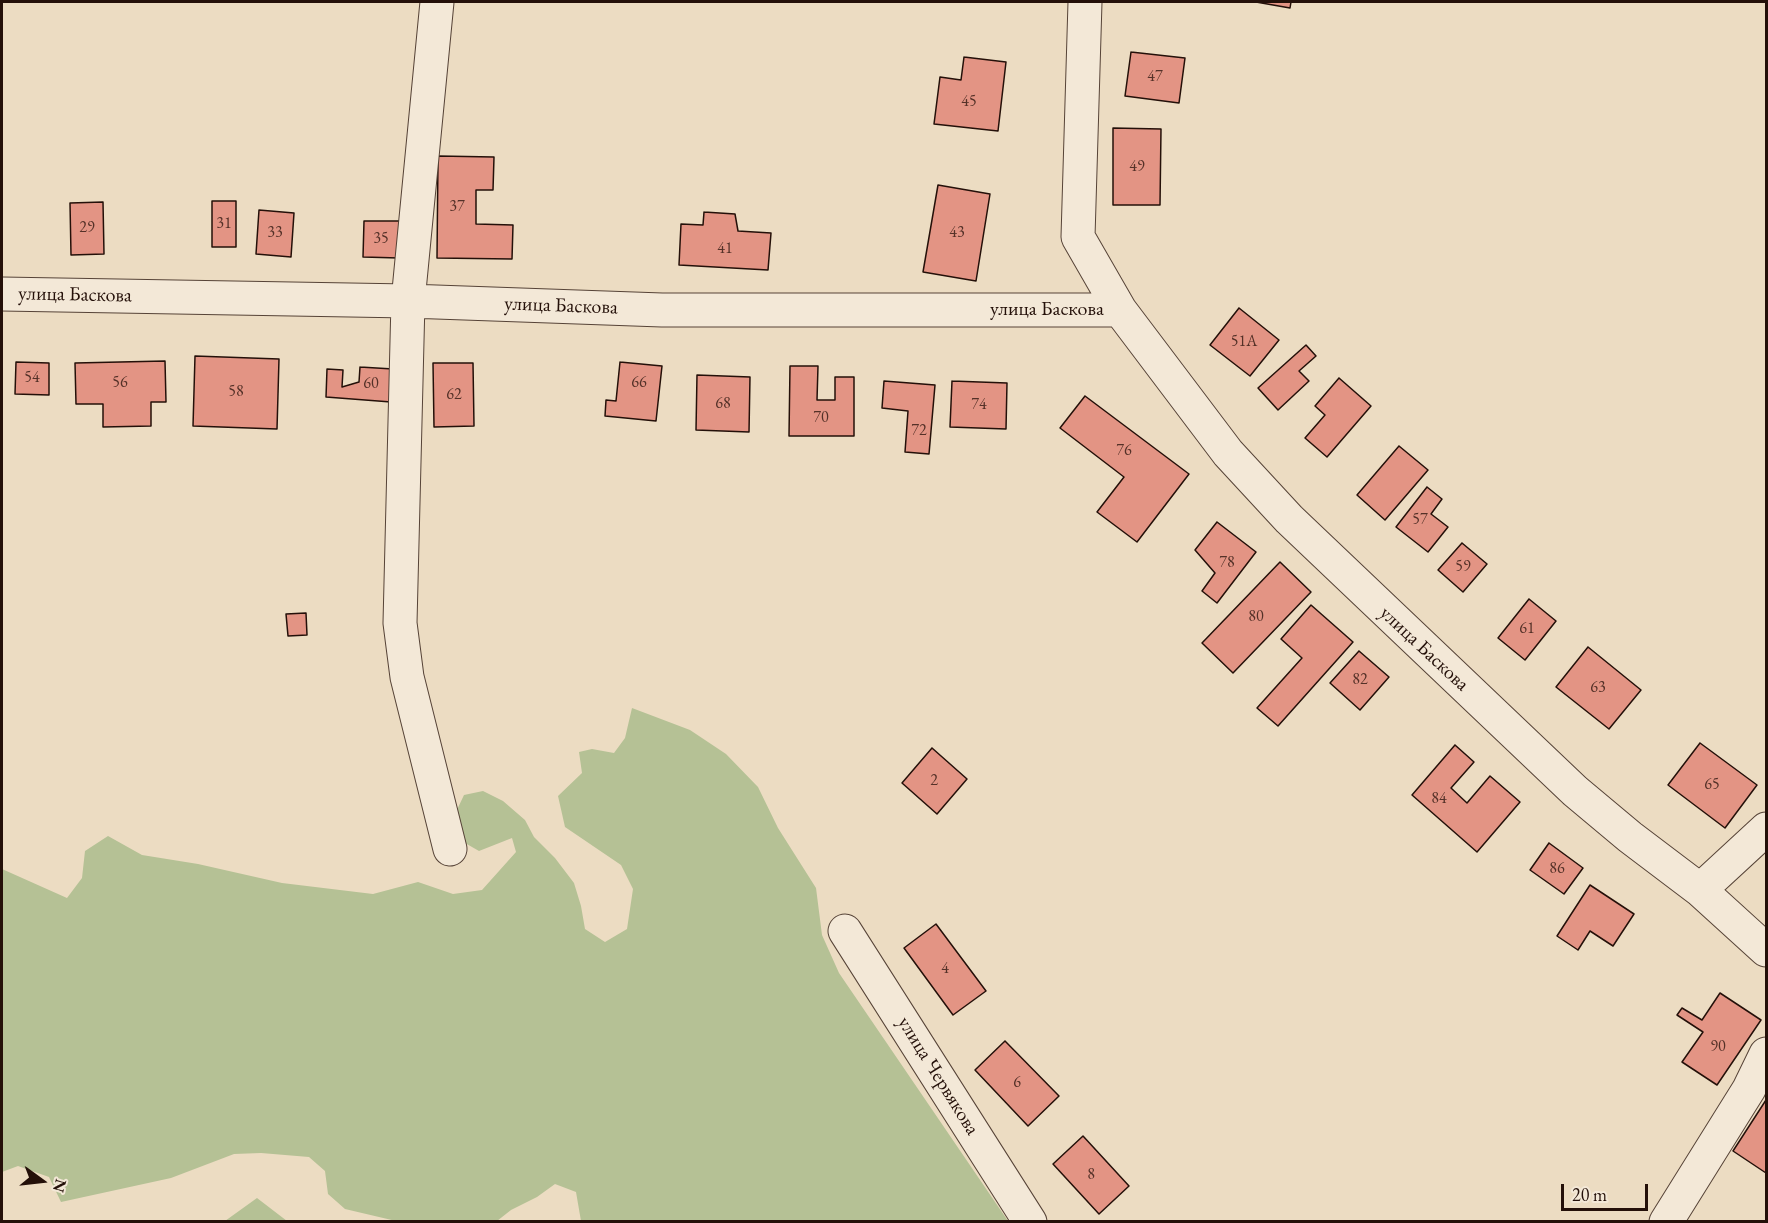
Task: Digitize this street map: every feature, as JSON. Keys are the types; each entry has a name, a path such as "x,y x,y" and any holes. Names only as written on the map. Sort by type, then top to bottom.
{"street":[{"path":"436,2 408,301 400,623 407,676 450,849"},
{"name":"улица Баскова","path":"1085,2 1078,237 1120,310 1228,453 1289,519 1575,791 1630,837 1700,890 1767,950"},
{"name":"улица Баскова","path":"2,294 408,301 662,310 1120,310"},
{"path":"1700,890 1767,829"},
{"name":"улица Червякова","path":"845,931 1030,1221"},
{"path":"1666,1221 1749,1089 1767,1054"}],"green space":[{"path":"632,708 690,730 726,754 758,787 778,828 816,888 822,935 839,973 1008,1221 581,1221 576,1192 555,1184 497,1221 396,1221 345,1209 328,1194 325,1171 309,1157 261,1153 234,1154 171,1178 61,1202 49,1177 18,1166 2,1172 2,869 67,898 82,878 85,851 108,836 142,855 198,864 282,883 373,894 418,882 453,894 482,890 516,852 512,838 479,851 465,843 455,814 464,795 483,791 503,801 525,820 534,837 555,858 574,883 585,929 605,942 627,929 633,889 621,865 565,827 558,796 582,773 579,752 592,749 614,753 625,738"},
{"path":"257,1198 287,1221 225,1221"}],"building":[{"path":"1256,2 1291,2 1290,8"},
{"path":"1131,52 1185,58 1179,103 1125,96"},
{"path":"964,57 1006,62 998,131 934,124 940,77 961,80"},
{"path":"1113,128 1161,129 1160,205 1113,205"},
{"path":"438,156 494,157 493,190 476,190 476,224 513,225 512,259 437,258"},
{"path":"938,185 990,194 976,281 923,272"},
{"path":"212,201 236,201 236,247 212,247"},
{"path":"103,202 104,254 71,255 70,203"},
{"path":"259,210 294,213 291,257 256,254"},
{"path":"704,212 735,214 738,231 771,233 768,270 679,265 681,224 703,225"},
{"path":"364,221 399,221 399,258 363,257"},
{"path":"1239,308 1279,340 1250,376 1210,345"},
{"path":"1306,345 1316,356 1299,371 1309,381 1278,410 1258,388"},
{"path":"195,356 279,359 277,429 193,426"},
{"path":"165,361 166,402 151,402 151,426 103,427 103,404 76,404 75,363"},
{"path":"16,362 49,363 49,395 15,394"},
{"path":"620,362 662,366 656,421 605,416 606,400 616,401"},
{"path":"433,363 473,363 474,426 434,427"},
{"path":"790,366 818,366 817,400 835,400 835,377 854,377 854,436 789,436"},
{"path":"360,367 393,369 391,402 326,397 327,369 343,370 342,387 359,382"},
{"path":"697,375 750,377 749,432 696,430"},
{"path":"1339,378 1371,406 1327,457 1305,438 1325,415 1315,406"},
{"path":"884,381 935,385 929,454 905,452 908,411 882,408"},
{"path":"952,381 1007,383 1006,429 950,427"},
{"path":"1085,396 1189,474 1137,542 1097,512 1124,477 1060,428"},
{"path":"1399,446 1428,470 1385,520 1357,495"},
{"path":"1427,487 1442,499 1431,514 1448,527 1428,552 1396,527"},
{"path":"1217,522 1256,552 1217,603 1202,591 1215,573 1195,550"},
{"path":"1462,543 1487,564 1463,592 1438,570"},
{"path":"1280,562 1311,592 1233,673 1202,643"},
{"path":"1529,599 1556,621 1525,660 1498,638"},
{"path":"1311,605 1353,642 1278,726 1257,708 1302,658 1281,639"},
{"path":"306,613 307,635 288,636 286,614"},
{"path":"1588,647 1641,690 1609,729 1556,687"},
{"path":"1359,651 1389,677 1360,710 1330,683"},
{"path":"1700,743 1757,785 1725,828 1668,785"},
{"path":"1455,745 1474,762 1451,788 1467,803 1490,776 1520,802 1477,852 1412,795"},
{"path":"932,748 967,779 937,814 902,783"},
{"path":"1549,843 1583,868 1564,894 1530,870"},
{"path":"1590,885 1634,914 1613,946 1590,931 1578,950 1557,936"},
{"path":"936,924 986,991 953,1015 904,948"},
{"path":"1720,993 1761,1020 1717,1085 1682,1062 1703,1032 1677,1015 1682,1008 1702,1020"},
{"path":"1005,1041 1059,1096 1028,1126 975,1070"},
{"path":"1766,1100 1766,1173 1733,1151"},
{"path":"1083,1136 1129,1186 1099,1214 1053,1164"}]}
